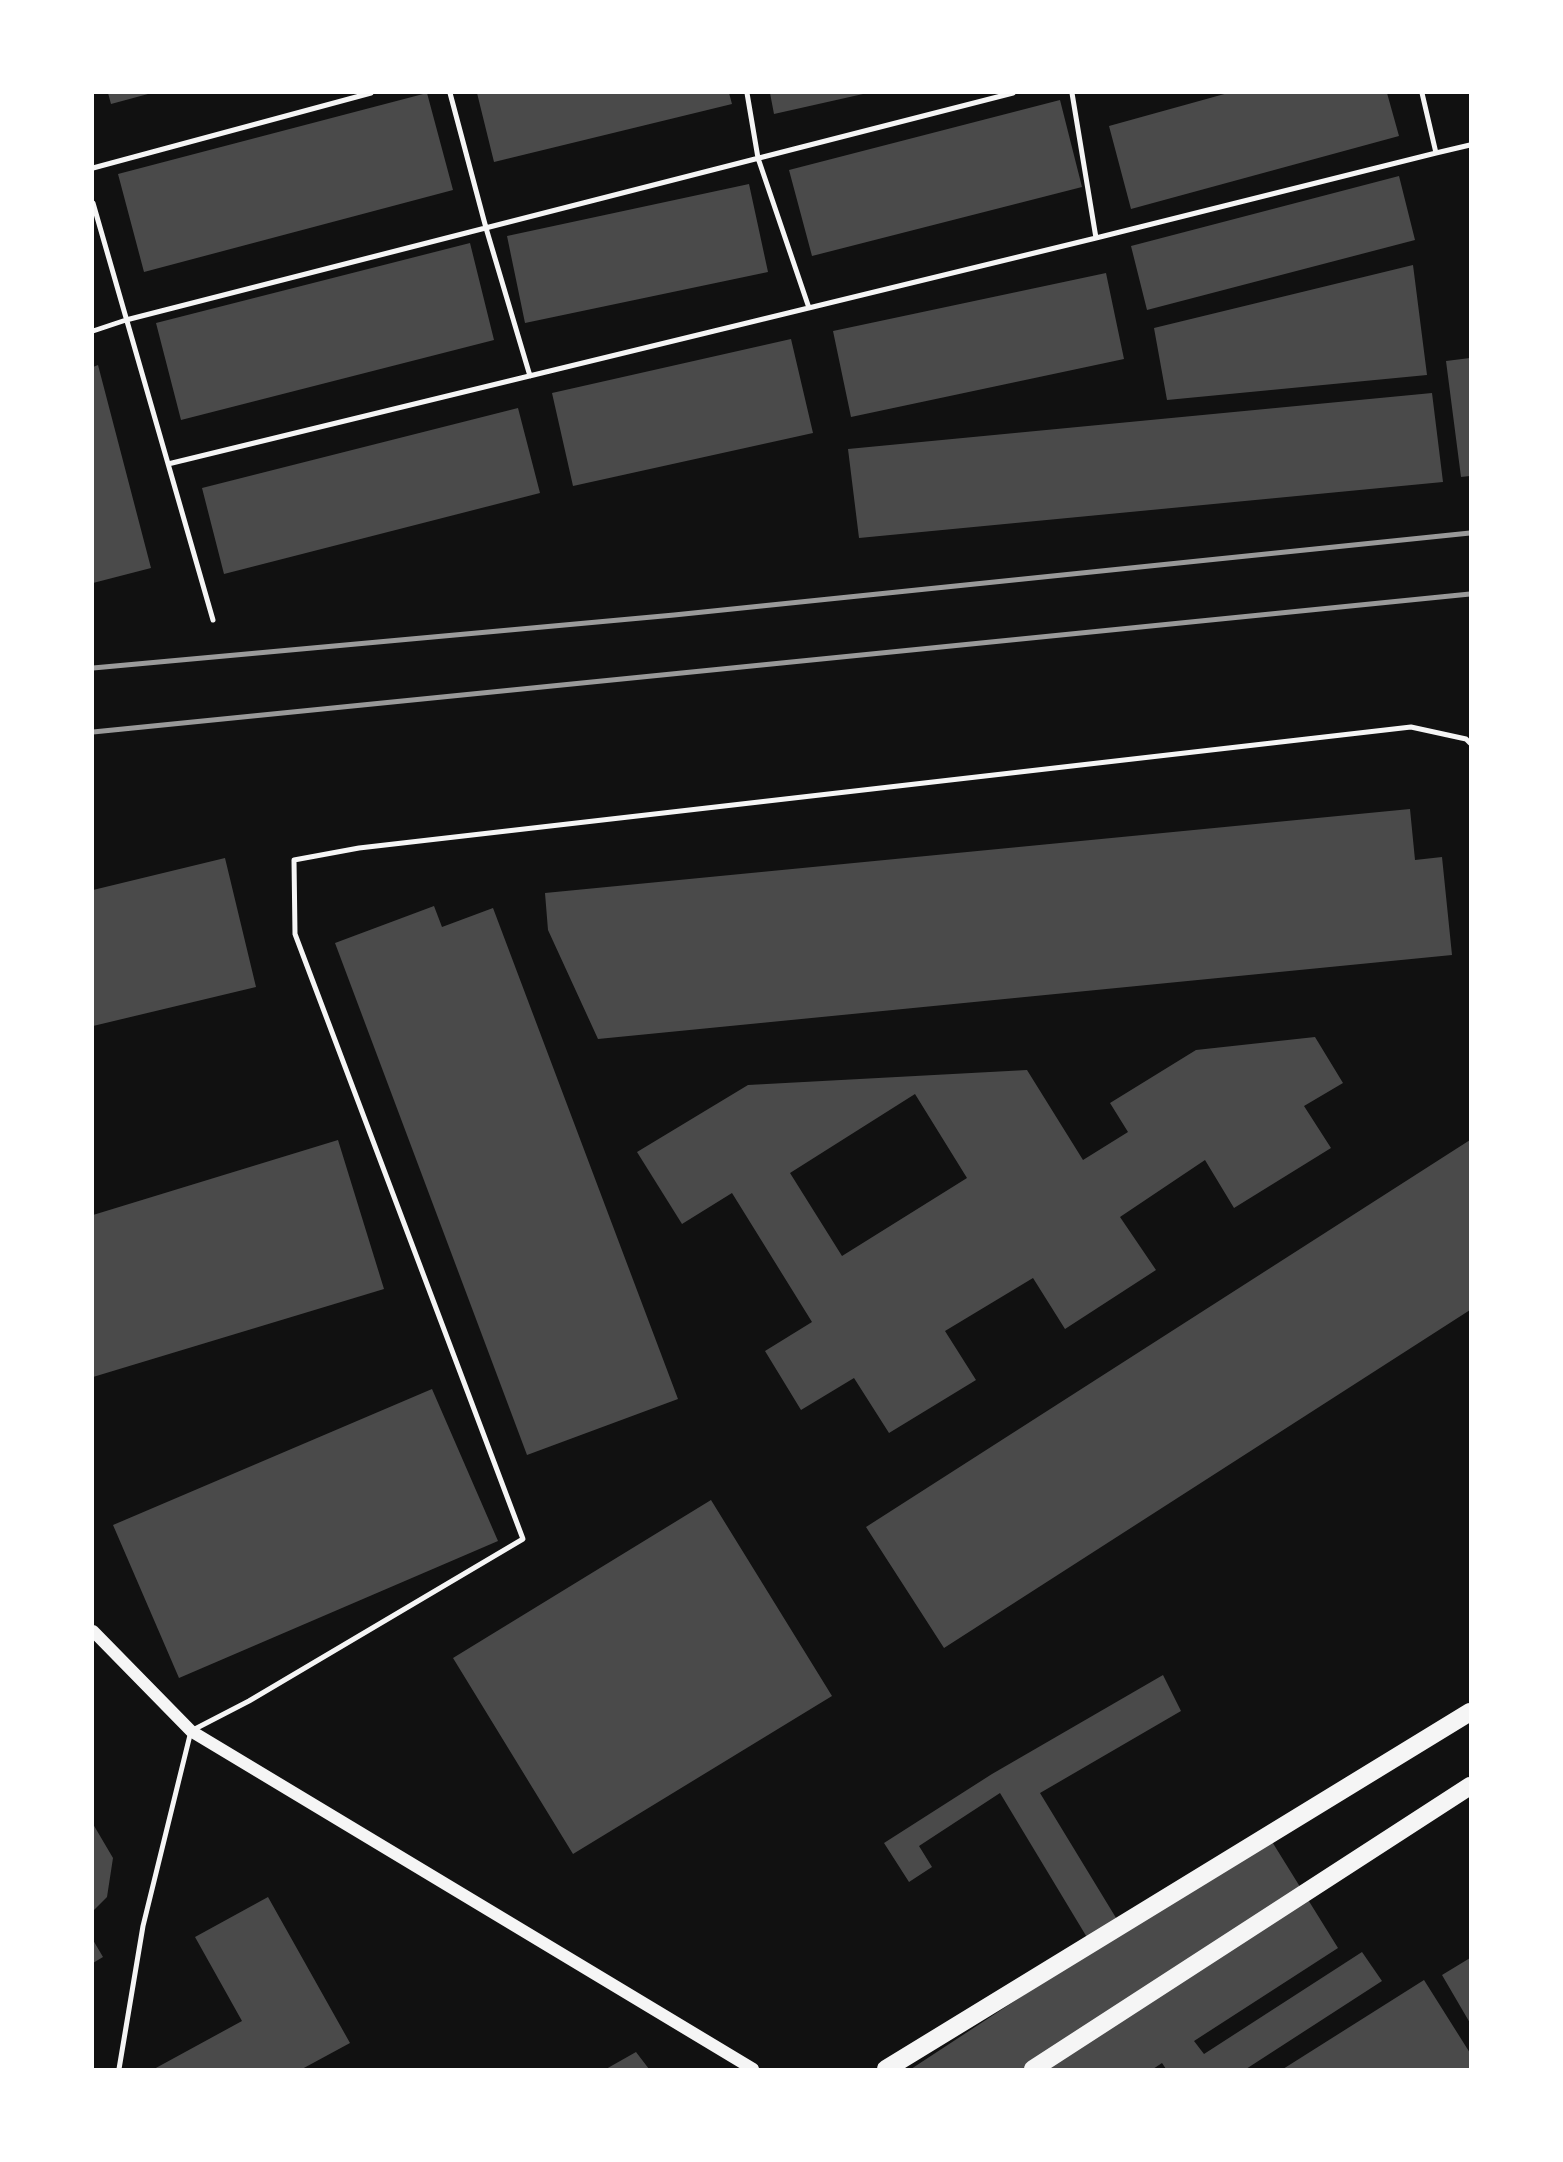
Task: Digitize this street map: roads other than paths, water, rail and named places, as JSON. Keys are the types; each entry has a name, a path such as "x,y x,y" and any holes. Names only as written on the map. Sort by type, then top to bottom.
{"main road":[{"path":"886,2069 1470,1712"},
{"path":"1032,2069 1470,1786"}],"street":[{"path":"93,1631 191,1731 753,2069"}],"lane":[{"path":"93,168 371,93"},
{"path":"450,93 530,376"},
{"path":"747,93 758,158 809,308"},
{"path":"93,331 126,320 1013,93"},
{"path":"1072,93 1096,238"},
{"path":"1422,93 1436,153"},
{"path":"168,464 1470,145"},
{"path":"93,203 213,620"},
{"path":"119,2069 143,1926 191,1731 249,1701 523,1539 295,934 294,860 359,848 1411,727 1466,738 1470,743"}],"railway":[{"path":"93,668 674,615 1470,533"},
{"path":"93,732 1470,594"}]}
